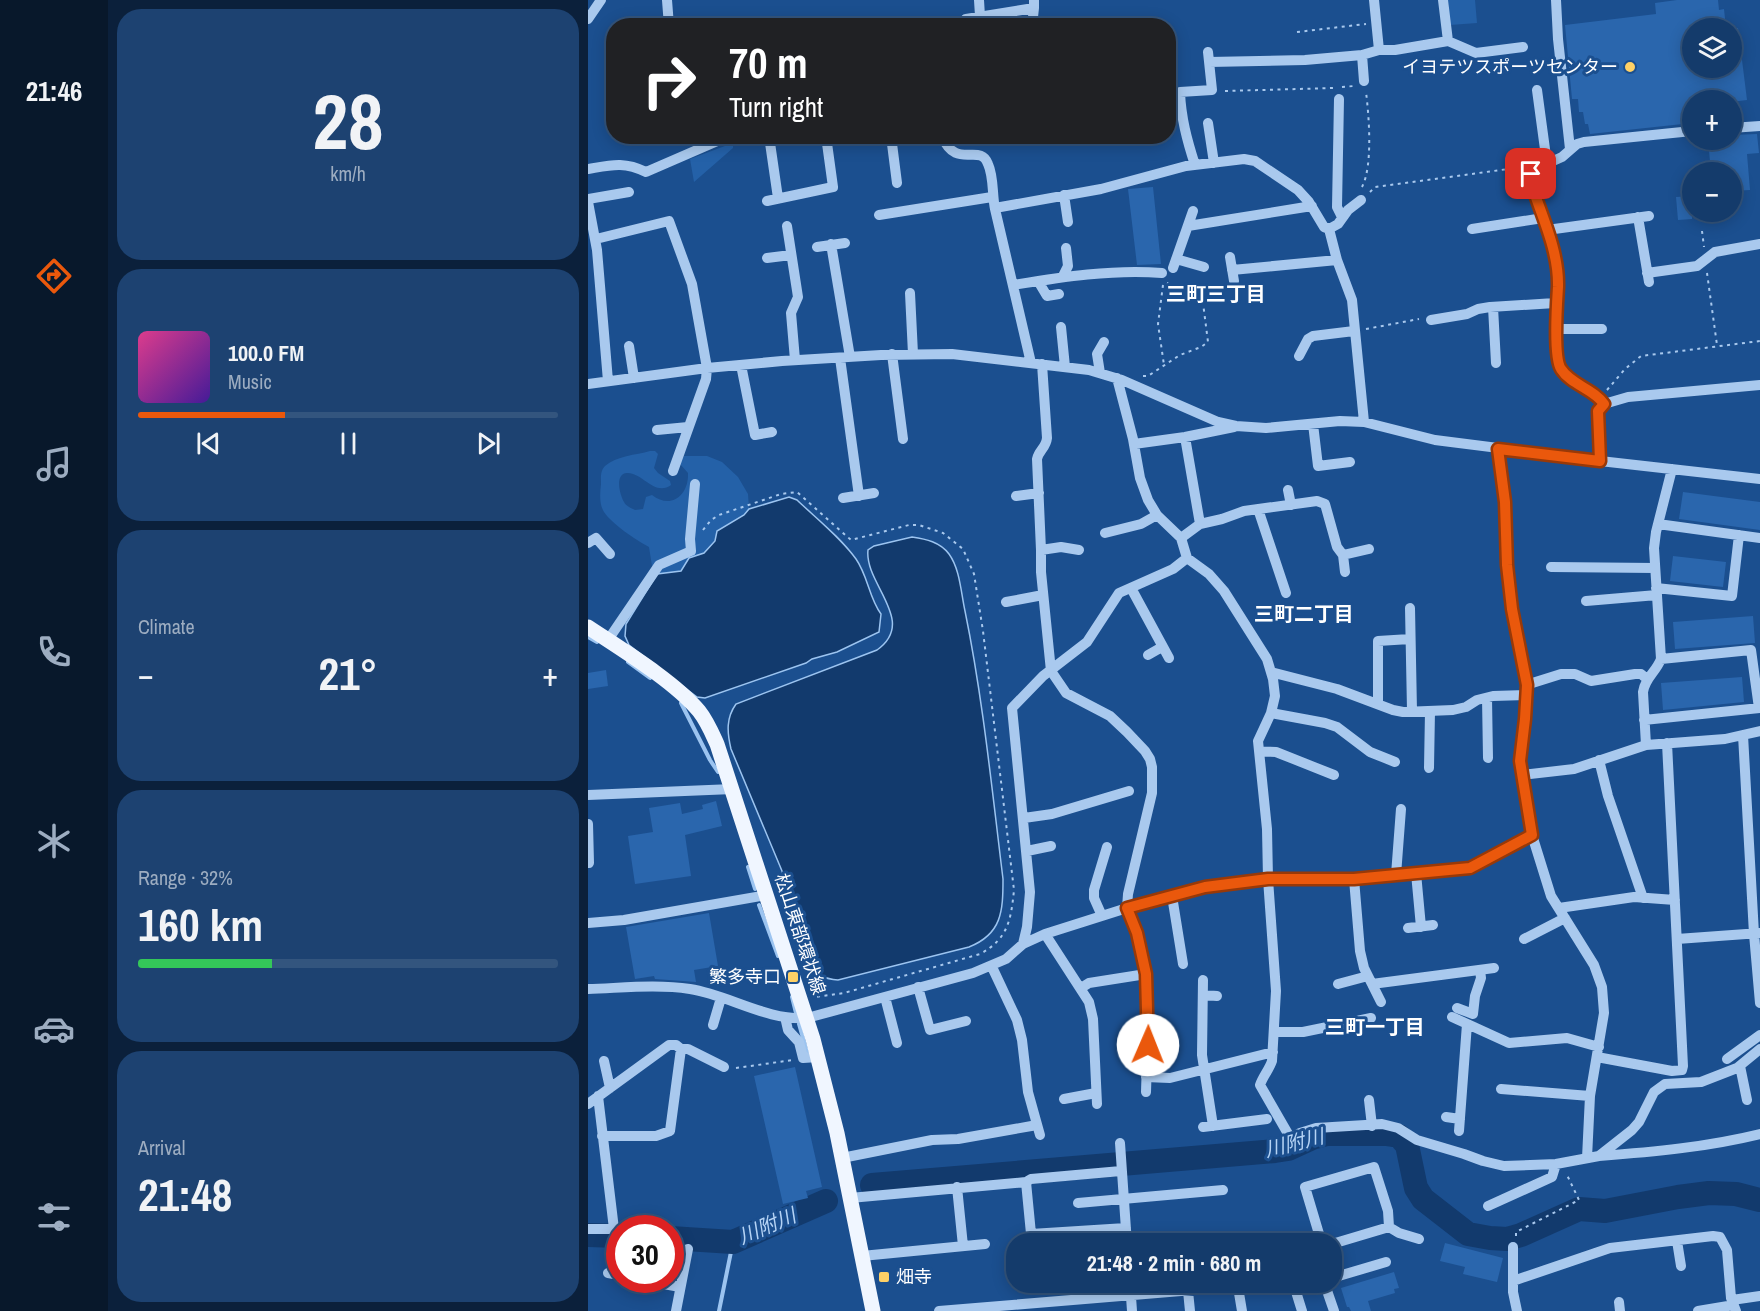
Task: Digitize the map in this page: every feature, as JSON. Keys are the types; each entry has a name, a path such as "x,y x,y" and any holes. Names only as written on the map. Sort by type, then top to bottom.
{"main road":[{"name":"松山東部環状線","path":"588,627 658,676 699,712 717,744 807,1018 810,1057 842,1158 873,1311"}],"street":[{"path":"667,0 668,18"},
{"path":"979,0 980,16"},
{"path":"1374,0 1379,50"},
{"path":"1443,0 1448,42"},
{"path":"1556,0 1570,149"},
{"path":"971,18 1034,4"},
{"path":"588,19 594,6"},
{"path":"1196,165 1184,130 1180,111 1180,92 1212,90 1209,57 1305,60 1362,55 1379,50 1395,50 1448,42 1476,53 1523,47"},
{"path":"1362,55 1365,83"},
{"path":"1537,90 1547,164"},
{"path":"1339,99 1337,207 1342,217"},
{"path":"1208,123 1214,163"},
{"path":"1742,127 1760,126"},
{"path":"1682,132 1584,142 1570,149 1562,157 1533,170 1530,180 1556,264 1558,287 1555,303 1558,311 1560,368 1602,401 1760,384"},
{"path":"588,169 618,164 646,172 711,144"},
{"path":"770,144 778,198"},
{"path":"767,201 833,187 827,144"},
{"path":"892,144 897,183"},
{"path":"945,144 951,152 959,155 974,154 986,159 990,166 993,203 1013,285 1036,364 1047,438 1037,459 1041,572 1051,671 1066,693 1110,716 1150,759 1153,778 1152,793 1128,894 1127,908 1137,933 1146,974 1148,1029 1146,1092"},
{"path":"879,215 1064,195 1101,189 1196,165 1244,159 1255,161 1298,190 1312,206 1324,227 1329,230 1337,260 1350,292 1364,422"},
{"path":"608,381 593,269 596,238 588,201 629,192"},
{"path":"1064,195 1068,222"},
{"path":"1329,230 1361,200"},
{"path":"1188,226 1312,206"},
{"path":"1171,267 1193,211"},
{"path":"1547,230 1644,217 1648,277 1697,266 1715,252 1760,244"},
{"path":"1472,228 1543,218"},
{"path":"596,238 669,221 692,284 707,368 706,379 673,471"},
{"path":"787,226 798,297 791,313 795,360"},
{"path":"817,247 845,243"},
{"path":"831,244 859,496"},
{"path":"1064,276 1068,266 1066,248"},
{"path":"766,258 791,255"},
{"path":"1230,257 1233,275 1337,260"},
{"path":"1013,285 1064,276 1143,272 1171,267 1204,267"},
{"path":"1038,281 1047,296 1059,294"},
{"path":"910,293 914,354"},
{"path":"1431,320 1467,314 1478,309 1555,303"},
{"path":"1493,307 1496,363"},
{"path":"1061,327 1065,367"},
{"path":"1557,329 1602,329"},
{"path":"1299,356 1308,339 1313,336 1354,331"},
{"path":"1100,373 1097,354 1104,342"},
{"path":"629,346 634,378"},
{"path":"892,354 903,439"},
{"path":"588,384 707,368 795,360 892,354 952,354 1100,373 1120,379 1218,422 1236,426 1266,428 1364,422 1436,440 1498,449 1760,479"},
{"path":"741,365 755,435 772,432"},
{"path":"1120,379 1140,478 1148,500 1157,515 1181,538 1187,558 1209,574 1224,591 1267,659 1271,672 1275,696 1271,713 1258,741 1268,829 1268,879 1275,966 1275,1032 1270,1069 1264,1075 1260,1085 1291,1139 1300,1133 1316,1128 1382,1124 1398,1128 1418,1140 1504,1166 1559,1163 1593,1157 1678,1149 1760,1134"},
{"path":"1600,461 1598,411 1602,401"},
{"path":"1313,424 1318,466 1350,462"},
{"path":"1134,444 1185,437 1236,426"},
{"path":"657,430 688,427"},
{"path":"1185,437 1200,524"},
{"path":"1498,449 1505,502 1507,565 1512,609 1526,690 1520,761 1532,835 1551,896 1594,965 1602,987 1604,1012 1590,1096 1593,1157"},
{"path":"1646,745 1642,692 1647,679 1658,666 1661,658 1654,548 1672,469"},
{"path":"608,640 659,565 691,551 695,484"},
{"path":"1288,490 1291,505"},
{"path":"843,498 874,493"},
{"path":"1016,496 1039,494"},
{"path":"1181,538 1200,524 1258,509 1317,501 1325,504 1337,547 1343,555 1345,572"},
{"path":"1258,509 1286,593"},
{"path":"1105,534 1141,524 1157,515"},
{"path":"1658,524 1760,538"},
{"path":"1586,601 1657,592 1732,596 1738,536"},
{"path":"588,543 596,538 610,554"},
{"path":"1041,550 1061,547 1079,550"},
{"path":"1343,555 1369,549"},
{"path":"1023,944 1030,892 1012,708 1051,671 1087,642 1119,593 1173,569 1187,558"},
{"path":"1551,567 1654,567"},
{"path":"1131,588 1169,658"},
{"path":"1006,602 1043,595"},
{"path":"1410,608 1412,711"},
{"path":"1378,704 1378,641 1410,639"},
{"path":"1148,655 1162,647"},
{"path":"1644,720 1759,708 1751,650 1661,658"},
{"path":"1271,672 1338,689 1393,710 1412,711 1466,707 1477,700 1526,690 1561,674 1575,674 1591,681 1635,674 1641,674 1647,679"},
{"path":"1487,698 1488,758"},
{"path":"1429,768 1430,711"},
{"path":"1271,713 1337,727 1370,752 1395,762"},
{"path":"1521,775 1574,768 1646,745 1725,739 1760,731"},
{"path":"1743,735 1760,1003"},
{"path":"1480,970 1481,978 1475,996 1473,1014 1455,1013 1467,1024 1509,1042 1567,1038 1598,1052 1672,1071 1682,1070 1667,743"},
{"path":"1259,751 1276,752 1334,775"},
{"path":"1599,760 1608,796 1643,898"},
{"path":"588,795 733,789"},
{"path":"1024,818 1052,814 1129,791"},
{"path":"1396,875 1401,809"},
{"path":"588,824 589,862"},
{"path":"588,989 692,989 785,1017 807,1018 992,966 1006,959 1023,944 1045,934 1127,908 1205,887 1268,879 1354,879 1470,868 1532,835"},
{"path":"1027,852 1052,846"},
{"path":"1102,916 1094,898 1094,890 1107,847"},
{"path":"1416,873 1421,927"},
{"path":"1354,879 1360,951 1381,1002"},
{"path":"588,923 624,920 767,895"},
{"path":"1172,896 1183,964"},
{"path":"1559,908 1634,897 1675,900"},
{"path":"1524,939 1565,918"},
{"path":"1408,928 1433,925"},
{"path":"1677,939 1757,933"},
{"path":"1045,934 1089,1002 1093,1019 1096,1099 1064,1099"},
{"path":"842,1158 932,1140 1038,1130 1028,1092 1022,1040 1017,1020 992,966"},
{"path":"1338,984 1494,968"},
{"path":"1081,988 1089,983 1146,974"},
{"path":"1203,980 1203,1069 1208,1126 1260,1123"},
{"path":"918,987 930,1030 966,1021"},
{"path":"1203,995 1217,996"},
{"path":"885,997 897,1043"},
{"path":"713,1025 721,998"},
{"path":"785,1017 788,1030 810,1057"},
{"path":"1275,1032 1303,1032 1371,1018"},
{"path":"1459,1131 1467,1024"},
{"path":"1727,1059 1760,1035"},
{"path":"588,1104 669,1045 676,1044 681,1049 688,1049 724,1068"},
{"path":"602,1136 656,1136 670,1131 681,1049"},
{"path":"1593,1157 1632,1130 1654,1092 1665,1084 1701,1082 1740,1066 1760,1049"},
{"path":"1146,1077 1170,1077 1273,1052"},
{"path":"604,1061 610,1088"},
{"path":"1740,1066 1747,1100"},
{"path":"1501,1089 1590,1096"},
{"path":"598,1096 615,1215"},
{"path":"1369,1100 1372,1126"},
{"path":"1446,1117 1460,1119"},
{"path":"1120,1143 1126,1233"},
{"path":"1488,1206 1552,1177 1559,1163"},
{"path":"850,1198 1026,1182 1031,1179 1121,1167"},
{"path":"1319,1233 1305,1187 1374,1167 1388,1211 1389,1227"},
{"path":"1026,1182 1031,1233"},
{"path":"957,1187 963,1246"},
{"path":"1078,1203 1123,1199 1172,1200 1217,1193"},
{"path":"1342,1241 1389,1227 1399,1233 1419,1239"},
{"path":"1083,1233 1126,1228"},
{"path":"588,1229 606,1229"},
{"path":"1513,1281 1610,1248 1719,1237 1727,1250 1734,1305"},
{"path":"1677,1240 1681,1266"},
{"path":"862,1256 985,1244"},
{"path":"1513,1247 1516,1311"},
{"path":"684,1268 688,1249"},
{"path":"1342,1275 1386,1262"},
{"path":"676,1311 679,1293"},
{"path":"1131,1293 1132,1311"},
{"path":"939,1311 1031,1307 1165,1293"},
{"path":"1188,1293 1190,1311"},
{"path":"1239,1293 1242,1311"},
{"path":"1295,1293 1302,1311"},
{"path":"1328,1293 1334,1311"},
{"path":"1698,1311 1734,1305 1760,1296"}],"path":[{"path":"1297,32 1378,23"},
{"path":"1212,90 1303,89 1365,83 1368,159 1365,182 1360,192 1361,200 1367,198 1370,190 1375,187 1528,166 1533,170"},
{"path":"1702,231 1717,346"},
{"path":"1120,379 1148,376 1180,355 1208,342 1202,295 1163,282 1158,324 1164,365"},
{"path":"1354,331 1423,319 1431,320"},
{"path":"1602,401 1625,369 1641,356 1760,341"},
{"path":"691,551 704,529 719,515 753,502 790,492 802,495 851,540 909,525 919,525 943,533 963,549 974,574 983,631 1012,880 1011,914 1003,936 994,947 980,954 844,993 825,996"},
{"path":"724,1068 740,1068 810,1057"},
{"path":"1516,1234 1578,1200 1559,1163"}],"shaded area":[{"path":"1448,0 1475,0 1477,23 1450,25"},
{"path":"733,144 733,148 694,182 690,159"},
{"path":"650,451 658,454 654,468 670,481 671,485 659,488 633,474 623,474 619,481 621,495 626,505 635,510 643,509 646,497 652,495 666,501 678,498 682,494 688,481 688,473 680,464 684,456 707,456 722,462 738,477 748,494 749,509 744,515 717,531 715,541 704,554 689,558 681,571 657,574 652,566 649,547 613,522 601,506 601,475 605,466 620,458"},
{"path":"789,497 797,500 828,528 856,559 881,614 879,632 837,652 705,698 697,697 629,645 625,636 626,624 657,574 681,571 689,558 704,553 715,541 717,531 744,515 749,509"},
{"path":"912,537 932,542 945,550 953,560 960,581 977,677 991,778 1003,879 1001,911 994,928 988,935 969,947 838,980 829,979 816,972 810,965 782,871 731,749 729,720 736,704 877,650 888,639 892,627 891,615 873,576 868,550 874,546"}],"building":[{"name":"イヨテツスポーツセンター","path":"1677,0 1718,0 1719,10 1724,9 1725,18 1682,18 1682,78 1742,78 1742,60 1747,100 1742,101 1742,90 1682,90 1682,124 1590,134 1583,112 1579,112 1578,99 1572,99 1565,25 1656,14 1655,3"},
{"path":"1757,134 1759,153 1747,154 1750,190 1742,190 1742,162 1710,162 1709,150 1742,150 1742,135"},
{"path":"1153,187 1161,264 1137,265 1128,189"},
{"path":"1676,197 1682,197 1682,220 1678,220"},
{"path":"1683,492 1760,502 1760,530 1679,519"},
{"path":"1673,556 1726,562 1723,587 1670,581"},
{"path":"1753,616 1755,643 1675,649 1673,622"},
{"path":"606,670 608,686 588,689 588,673"},
{"path":"1742,677 1744,702 1663,710 1661,683"},
{"path":"716,801 722,826 685,835 691,876 635,884 628,836 653,832 649,808 680,803 682,814 703,809 702,805"},
{"path":"709,913 718,966 694,970 696,982 655,979 654,976 635,979 626,927"},
{"path":"795,1067 822,1187 806,1191 808,1198 783,1204 754,1076"},
{"path":"1445,1243 1503,1258 1497,1282 1463,1274 1465,1267 1440,1261"},
{"path":"1394,1272 1399,1288 1394,1289 1395,1293 1368,1301 1371,1311 1351,1311 1347,1307 1342,1288"}],"waterway":[{"path":"588,637 597,642"},
{"path":"628,662 650,678"},
{"path":"681,703 718,772"},
{"path":"748,867 755,889"},
{"path":"759,905 778,956"},
{"path":"792,997 796,1013"},
{"path":"799,1024 807,1052"},
{"name":"川附川","path":"872,1185 1275,1151 1288,1149 1327,1134 1386,1134 1399,1136 1407,1145 1416,1188 1423,1199 1468,1234 1490,1238 1507,1239 1521,1235 1579,1209 1605,1211 1709,1193 1736,1194 1760,1200"},
{"name":"川附川","path":"684,1239 733,1242 826,1201"},
{"name":"川附川","path":"588,1235 606,1236"},
{"path":"719,1311 733,1242"}],"place":[{"name":"イヨテツスポーツセンター","path":"1630,67"},
{"name":"繁多寺口","path":"793,977"},
{"name":"畑寺","path":"884,1277"}],"district":[{"name":"三町三丁目","path":"1216,294"},
{"name":"三町二丁目","path":"1304,614"},
{"name":"三町一丁目","path":"1375,1027"}],"route":[{"path":"1148,1045 1147,991 1143,954 1127,908 1205,887 1268,879 1354,879 1470,868 1532,835 1520,761 1527,685 1512,609 1507,565 1505,502 1498,449 1600,461 1598,411 1604,404 1600,398 1560,368 1557,344 1558,311 1555,303 1558,287 1555,256 1530,180 1531,174"}]}
